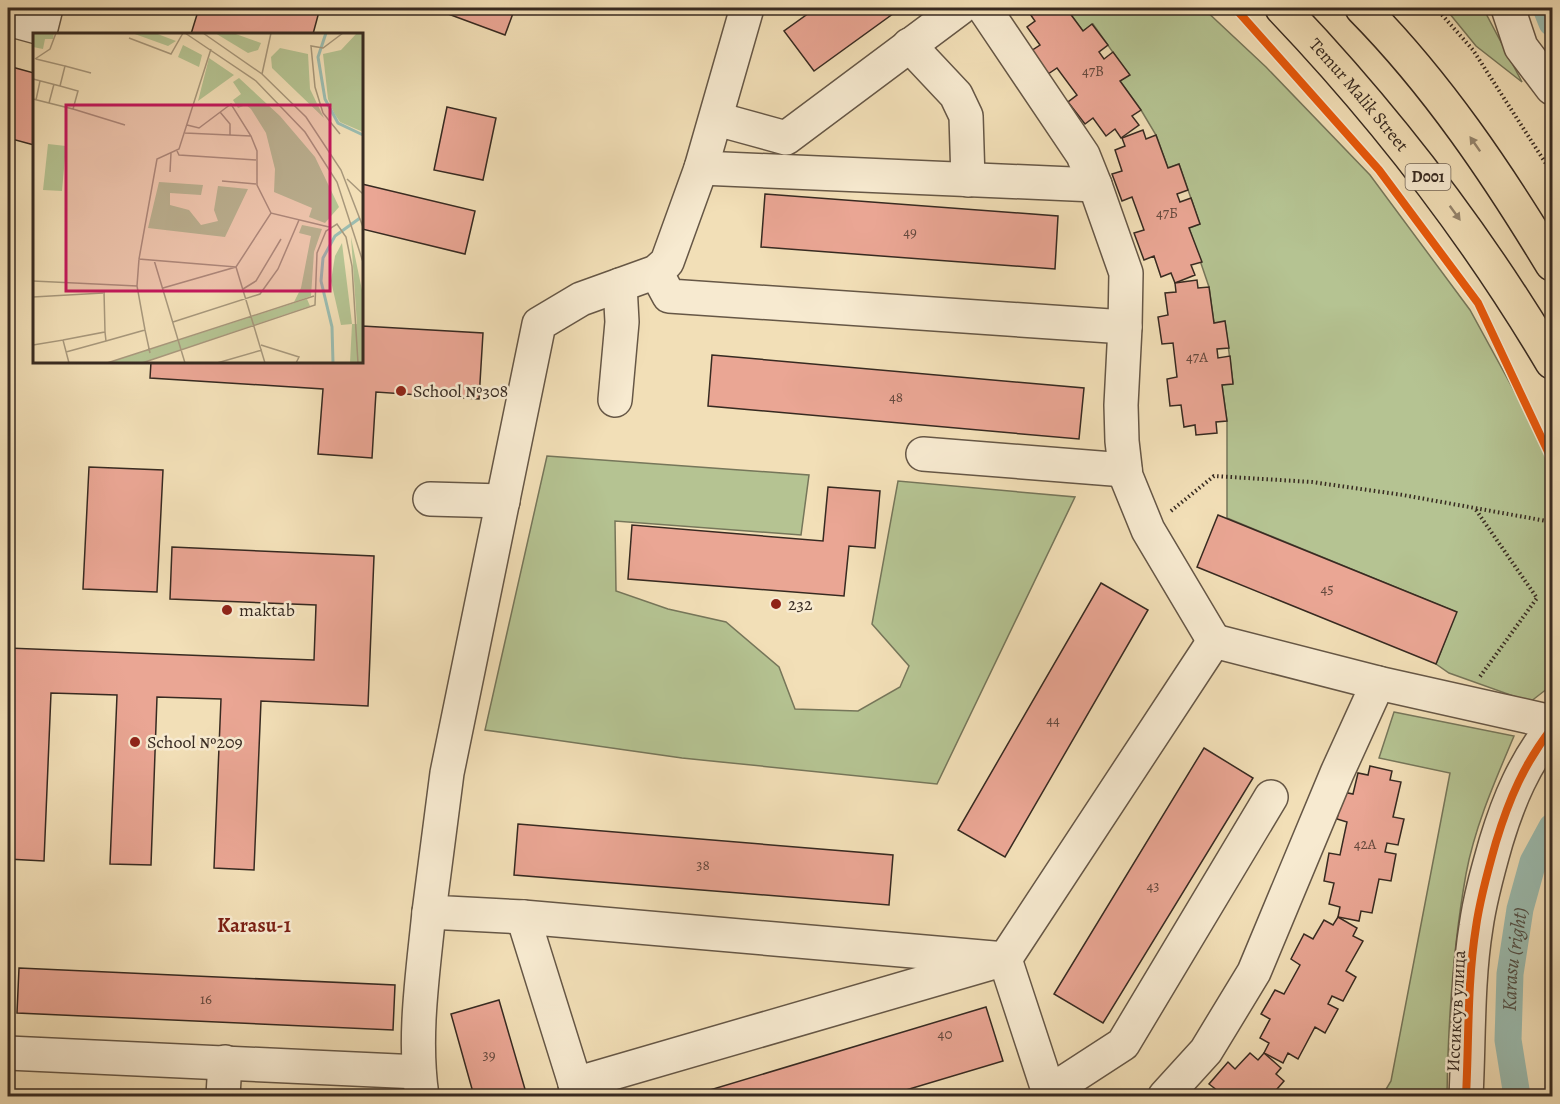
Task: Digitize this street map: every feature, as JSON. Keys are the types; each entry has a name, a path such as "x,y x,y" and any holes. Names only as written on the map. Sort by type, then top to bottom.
{"highway":[{"name":"Temur Malik Street","path":"1282,8 1323,50 1414,159 1495,272 1552,362"},
{"path":"1362,8 1419,70 1465,129 1506,189 1552,264"}],"street":[{"path":"8,1053 225,1062 420,1084 420,1002 447,773 539,324 581,299 656,272 667,262 717,119 747,8"},
{"path":"717,119 786,138 960,8"},
{"path":"984,8 1083,154 1095,185 1126,273 1121,405 1125,470 1136,506 1148,530 1214,641 1378,683 1552,722"},
{"path":"1508,8 1521,47 1552,88"},
{"path":"8,19 46,23"},
{"path":"909,45 956,95 966,116 968,180"},
{"path":"701,168 1095,185"},
{"path":"656,272 669,296 1125,327"},
{"path":"615,400 622,322 620,285"},
{"path":"923,454 1125,470"},
{"path":"430,499 503,501"},
{"path":"523,917 577,1090 1005,958 1214,641"},
{"path":"1165,1096 1206,1051 1254,972 1337,773 1378,683"},
{"name":"Иссиксув улица","path":"1466,1096 1471,984 1480,905 1510,800 1521,774 1552,728"},
{"path":"1005,958 1049,1094 1123,1044 1271,797"},
{"path":"429,912 523,917 1005,958"},
{"path":"223,1096 225,1062"}],"path":[{"path":"1235,8 1379,170 1471,293"},
{"path":"1436,8 1473,50 1552,173"},
{"path":"1478,303 1552,460"},
{"path":"1148,530 1214,476 1312,482 1403,495 1475,510 1552,522"},
{"path":"1462,702 1537,598 1475,510"}],"green space":[{"path":"1066,8 1203,8 1266,67 1370,175 1470,310 1552,460 1552,685 1530,702 1449,673 1436,664 1456,612 1227,518 1227,421 1222,385 1233,383 1225,322 1214,323 1209,287 1189,228 1200,224 1179,164 1168,168 1156,135 1120,81 1129,75 1093,24 1083,31"},
{"path":"1445,8 1483,8 1522,82 1476,46"},
{"name":"232","path":"547,456 809,475 801,535 615,521 616,591 668,609 726,622 779,667 795,709 858,711 900,687 909,666 872,624 898,481 1075,497 937,784 682,758 485,730"},
{"path":"1394,712 1514,736 1480,821 1466,874 1452,985 1447,1096 1382,1096 1391,1081 1450,773 1379,758"}],"building":[{"path":"199,8 320,8 313,33 191,33"},
{"path":"432,8 515,8 505,35"},
{"path":"816,8 901,8 814,71 784,31"},
{"path":"1039,8 1066,8 1083,31 1092,24 1108,45 1099,52 1104,59 1113,52 1130,75 1120,81 1141,110 1132,116 1139,125 1121,138 1115,129 1106,136 1093,118 1085,124 1068,102 1077,95 1057,68 1048,74 1031,51 1040,45 1027,27 1035,21 1030,14"},
{"path":"12,67 33,73 33,145 8,138 8,83"},
{"path":"447,107 496,118 483,180 434,170"},
{"path":"1143,130 1146,139 1156,135 1168,168 1179,164 1188,190 1177,194 1180,202 1191,198 1200,224 1189,228 1202,262 1191,265 1195,275 1175,283 1171,273 1161,277 1154,256 1144,260 1134,233 1144,230 1132,197 1122,201 1112,174 1122,171 1115,150 1125,146 1122,138"},
{"path":"363,184 475,211 465,254 363,229"},
{"path":"765,194 1058,216 1055,269 761,247"},
{"path":"1197,280 1198,288 1209,287 1214,323 1225,321 1229,348 1217,349 1218,358 1230,356 1233,384 1222,385 1227,421 1216,422 1217,433 1196,435 1195,425 1184,427 1181,405 1170,406 1167,379 1177,377 1173,343 1162,344 1158,317 1168,315 1165,293 1176,292 1175,283"},
{"name":"School №308","path":"363,326 483,333 479,399 376,392 372,458 318,454 323,389 150,378 151,363 363,363"},
{"path":"712,355 1084,388 1079,439 708,406"},
{"path":"89,467 163,470 157,592 83,589"},
{"path":"828,487 880,491 875,548 849,546 844,596 628,579 632,525 823,541"},
{"path":"1218,515 1457,612 1436,664 1197,567"},
{"name":"School №209","path":"172,547 374,556 368,706 261,701 254,870 214,868 221,699 157,697 151,865 110,864 117,695 51,693 44,861 8,859 11,691 8,691 8,648 314,660 316,605 170,599"},
{"path":"1101,583 1148,610 1005,857 958,830"},
{"path":"1204,748 1253,778 1103,1023 1054,994"},
{"path":"1370,766 1392,771 1390,780 1401,782 1393,817 1404,819 1398,845 1387,843 1385,852 1396,854 1391,881 1379,879 1372,913 1361,911 1359,921 1338,917 1340,907 1329,904 1334,883 1324,881 1329,853 1340,855 1347,822 1337,819 1343,792 1353,794 1358,773 1368,775"},
{"path":"518,824 893,855 889,905 514,875"},
{"path":"1338,917 1357,928 1353,936 1363,941 1346,971 1356,977 1343,1001 1332,996 1328,1004 1338,1009 1325,1033 1315,1027 1298,1059 1288,1053 1283,1063 1264,1053 1269,1043 1260,1038 1270,1019 1261,1014 1275,990 1284,994 1300,965 1291,959 1304,934 1313,939 1324,920 1333,925"},
{"path":"19,968 395,985 393,1030 17,1013"},
{"path":"499,1000 527,1096 474,1096 451,1014"},
{"path":"986,1007 1003,1061 886,1096 690,1096"},
{"path":"1250,1053 1258,1060 1264,1053 1281,1068 1276,1074 1284,1081 1271,1096 1213,1096 1218,1091 1209,1084 1228,1062 1235,1069"}],"waterway":[{"name":"Karasu (right)","path":"1546,8 1552,23"},
{"name":"Karasu (right)","path":"1517,1096 1508,1040 1510,974 1520,909 1533,862 1552,827"}],"cycle path":[{"path":"1235,8 1379,170 1478,303 1552,460"},
{"path":"1466,1096 1471,969 1482,895 1506,811 1525,769 1552,728"}],"place":[{"name":"School №308","path":"401,391"},
{"name":"232","path":"776,604"},
{"name":"maktab","path":"227,610"},
{"name":"School №209","path":"135,742"}],"district":[{"name":"Karasu-1","path":"254,925"}]}
